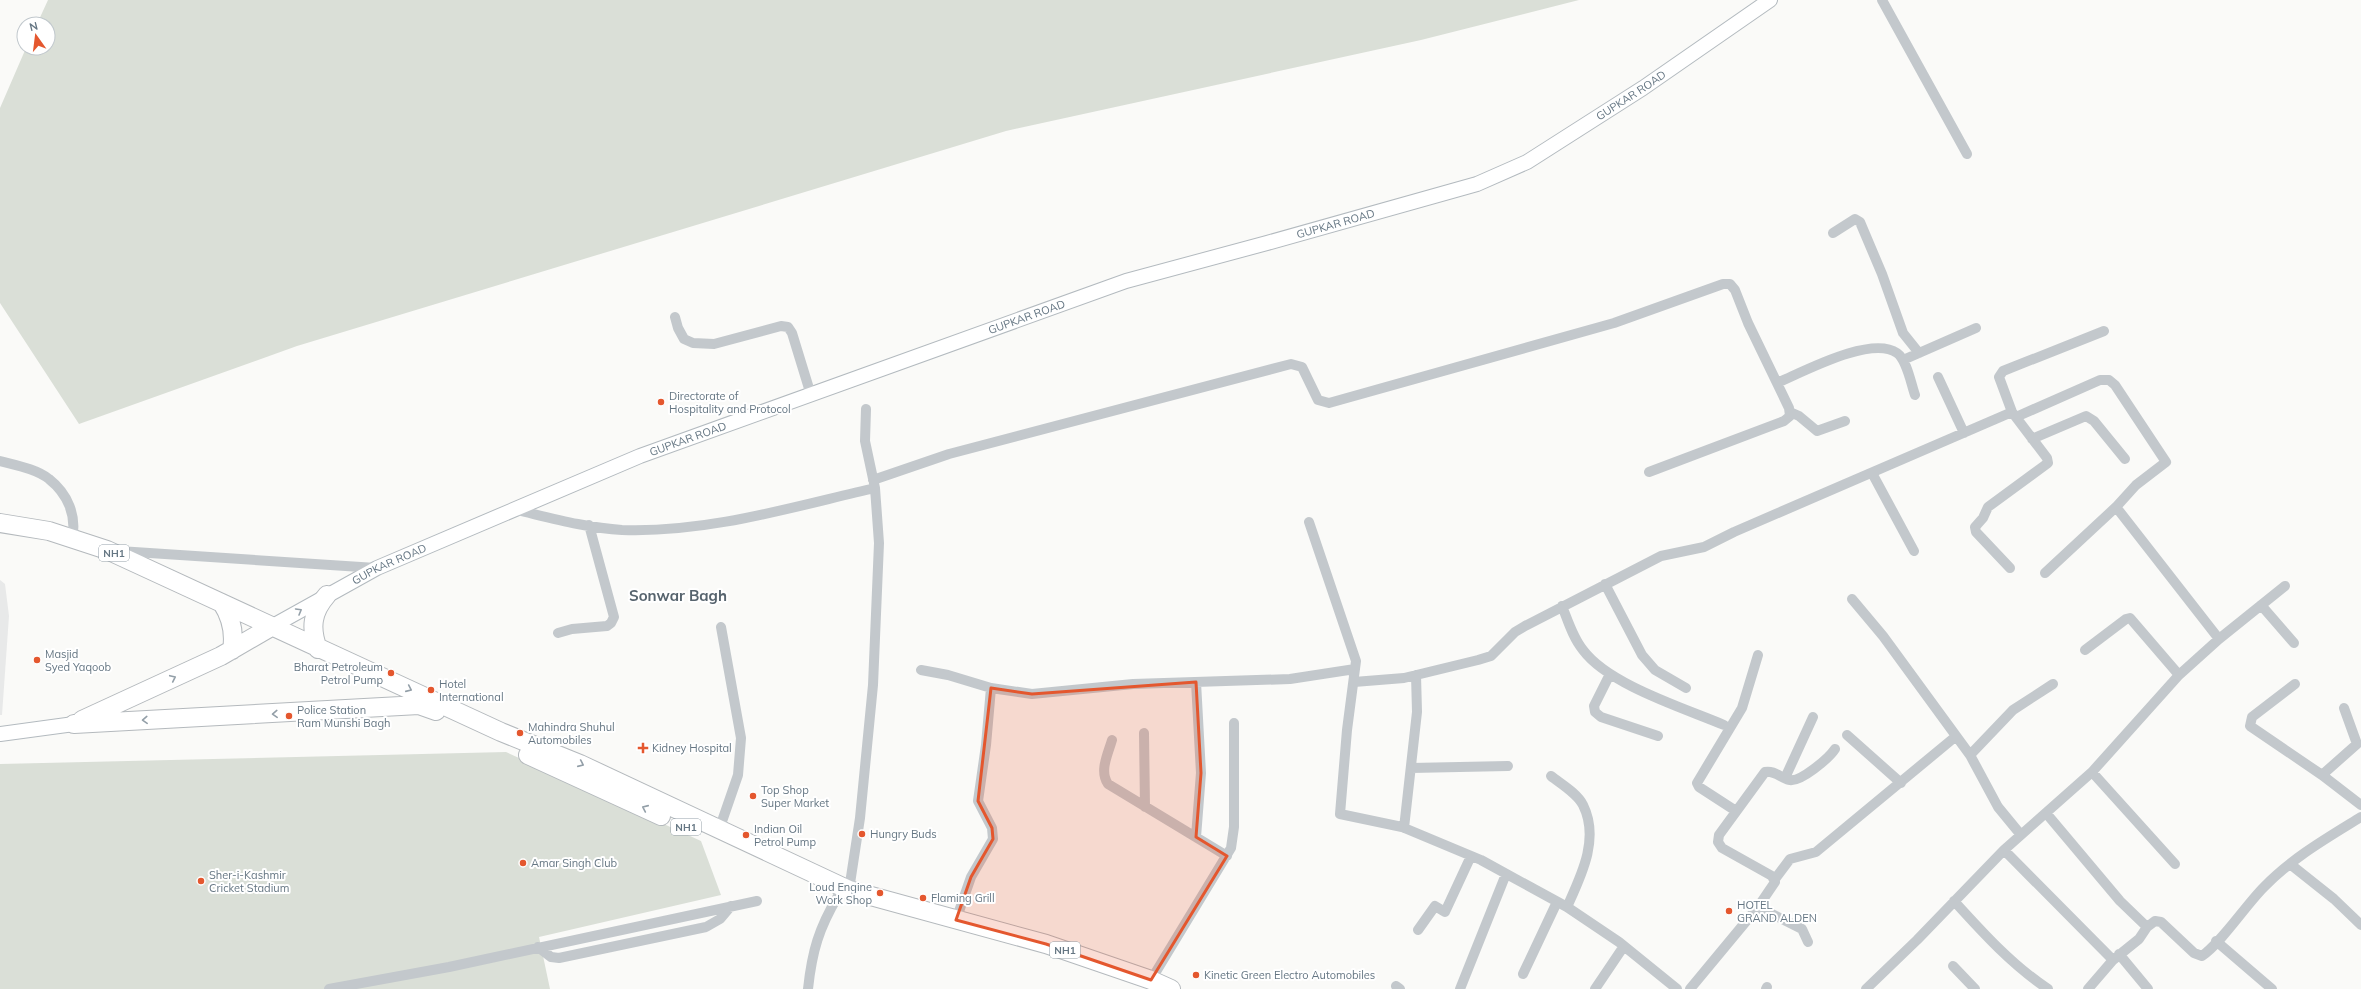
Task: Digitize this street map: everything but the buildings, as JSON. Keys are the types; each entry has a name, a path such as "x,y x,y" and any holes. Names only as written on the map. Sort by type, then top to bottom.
{"highway":[{"name":"NH1","path":"0,523 50,531 107,550 222,603 451,713 581,780 844,893 956,920 1046,944 1151,980 1171,989"},
{"path":"318,649 313,630 314,615 318,605 327,595"},
{"path":"222,603 231,619 234,635 232,650"},
{"path":"74,724 232,650 271,627"},
{"path":"74,724 427,702"},
{"name":"NH1","path":"451,713 545,749 719,830 844,893"}],"main road":[{"name":"GUPKAR ROAD","path":"271,627 377,568 517,510 640,456 811,395 1034,312 1126,281 1267,244 1477,184 1527,162 1644,88 1770,0"},
{"path":"0,734 74,724"}],"street":[{"path":"1882,0 1967,154"},
{"path":"1833,233 1855,219 1860,222 1882,274 1903,333 1919,353"},
{"path":"517,510 619,530 648,530 711,524 786,511 874,484 949,454 1292,364 1302,367 1318,400 1329,403 1607,326 1727,283 1734,290 1790,412 1799,416 1817,431 1845,421"},
{"path":"675,317 680,333 684,339 705,345 781,326 788,327 792,333 811,395"},
{"path":"1903,360 1976,328"},
{"path":"2010,568 1976,532 1975,527 1983,518 1988,507 2047,465 2047,458 2014,415 1999,377 2003,371 2104,331"},
{"path":"1777,383 1833,359 1879,348 1898,353 1903,360 1915,395"},
{"path":"1938,377 1964,432"},
{"path":"1354,682 1391,680 1491,656 1515,632 1562,606 1661,556 1704,547 1734,532 1964,432 2014,415 2100,380 2109,380 2166,462 2136,485 2116,507 2045,573"},
{"path":"808,989 811,960 816,938 844,893 860,826 873,685 879,528 874,484 864,441 866,409"},
{"path":"1649,472 1784,421 1788,418 1790,412"},
{"path":"2032,439 2086,416 2094,421 2125,459"},
{"path":"0,461 48,478 60,490 72,512 75,526 72,539"},
{"path":"1872,473 1914,551"},
{"path":"2116,507 2219,639"},
{"path":"1309,522 1355,652 1356,669 1347,730 1340,814 1404,828 1470,856 1506,874 1567,907 1624,946 1677,989"},
{"path":"558,633 572,629 607,626 611,623 614,617 589,525"},
{"path":"107,550 377,568"},
{"path":"1605,584 1642,655 1655,670 1686,688"},
{"path":"1866,989 2004,850 2092,772 2179,675 2219,639 2284,586"},
{"path":"1852,598 1883,636 1955,737 1970,755 1998,807 2021,835"},
{"path":"2261,605 2294,643"},
{"path":"1562,606 1582,650 1597,666 1648,693 1724,725"},
{"path":"2085,650 2126,618 2130,618 2179,675"},
{"path":"719,830 738,775 741,738 721,627"},
{"path":"1736,811 1699,787 1697,783 1742,708 1749,691 1758,655"},
{"path":"921,670 948,675 991,688 1032,694 1133,684 1290,679 1356,669"},
{"path":"1610,674 1594,706 1595,712 1601,717 1658,736"},
{"path":"1404,828 1417,712 1416,675"},
{"path":"1196,682 1200,773 1196,837"},
{"path":"1970,755 2013,710 2053,684"},
{"path":"2294,684 2252,717 2249,723 2254,729 2322,775 2361,805"},
{"path":"956,920 971,877 993,840 992,828 978,801 986,745 991,688"},
{"path":"2322,775 2357,744 2344,708"},
{"path":"1785,778 1813,717"},
{"path":"1151,980 1231,848 1234,827 1234,723"},
{"path":"1144,733 1145,807"},
{"path":"1847,735 1901,783"},
{"path":"1690,989 1758,907 1774,885 1775,879 1790,859 1816,852 1955,737"},
{"path":"1112,740 1104,765 1104,779 1108,784 1227,856"},
{"path":"1775,879 1720,845 1719,835 1765,772 1774,773 1792,781 1800,778 1827,759 1835,749"},
{"path":"1411,768 1508,766"},
{"path":"2092,772 2175,864"},
{"path":"1551,776 1580,801 1588,823 1588,852 1580,880 1567,907"},
{"path":"2046,813 2120,901 2147,927"},
{"path":"2088,989 2116,957 2139,939 2147,927 2155,921 2161,922 2197,955 2202,956 2265,886 2290,864 2314,846 2361,818"},
{"path":"2004,850 2148,989"},
{"path":"1418,930 1435,906 1445,912 1470,856"},
{"path":"2290,864 2334,899 2361,925"},
{"path":"1460,989 1506,874"},
{"path":"329,989 449,967 757,901"},
{"path":"1954,901 1993,943 2048,989"},
{"path":"1523,974 1557,902"},
{"path":"538,947 551,957 559,958 706,927 720,919 731,906"},
{"path":"1758,907 1802,930 1808,942"},
{"path":"2216,941 2272,989"},
{"path":"1595,989 1624,946"},
{"path":"1954,966 1975,989"}],"highlighted area":[{"path":"1196,682 1201,773 1196,837 1227,856 1151,980 1046,944 956,920 971,877 993,839 992,828 978,801 991,688 1032,694"}],"shaded area":[{"path":"48,0 1579,0 1421,40 1006,131 297,346 79,424 0,303 0,108 23,56 56,56 56,16 41,16"},
{"path":"0,580 5,584 9,616 2,715 0,715"},
{"path":"506,752 701,841 721,895 539,937 550,989 0,989 0,764"}],"place":[{"name":"Directorate of Hospitality and Protocol","path":"661,402"},
{"name":"Masjid Syed Yaqoob","path":"37,660"},
{"name":"Bharat Petroleum Petrol Pump","path":"391,673"},
{"name":"Hotel International","path":"431,690"},
{"name":"Police Station Ram Munshi Bagh","path":"289,716"},
{"name":"Mahindra Shuhul Automobiles","path":"520,733"},
{"name":"Kidney Hospital","path":"643,748"},
{"name":"Top Shop Super Market","path":"753,796"},
{"name":"Hungry Buds","path":"862,834"},
{"name":"Indian Oil Petrol Pump","path":"746,835"},
{"name":"Amar Singh Club","path":"523,863"},
{"name":"Sher-i-Kashmir Cricket Stadium","path":"201,881"},
{"name":"Loud Engine Work Shop","path":"880,893"},
{"name":"Flaming Grill","path":"923,898"},
{"name":"HOTEL GRAND ALDEN","path":"1729,911"},
{"name":"Kinetic Green Electro Automobiles","path":"1196,975"}],"district":[{"name":"Sonwar Bagh","path":"678,595"}]}
